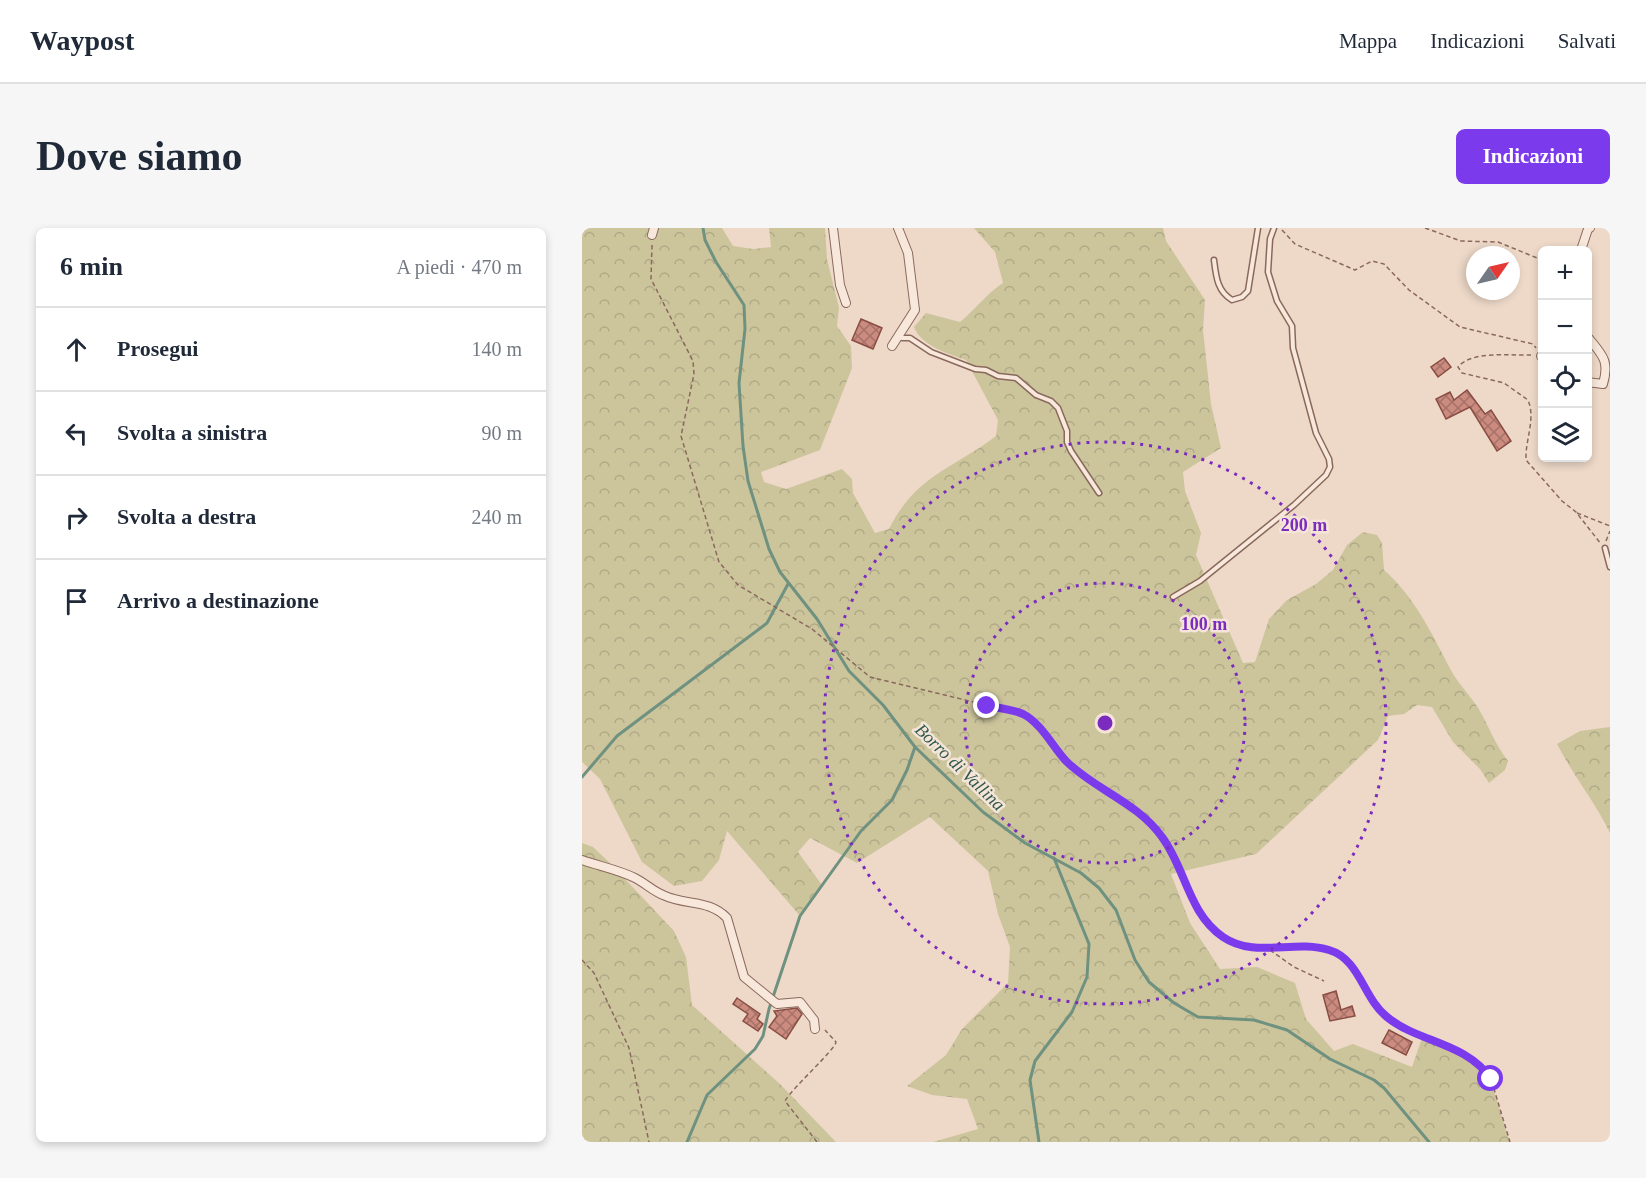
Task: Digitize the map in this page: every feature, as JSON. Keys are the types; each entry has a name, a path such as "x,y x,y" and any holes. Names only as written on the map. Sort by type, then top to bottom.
{"street":[{"path":"833,228 838,277 846,303"},
{"path":"892,346 898,333 915,310 908,253 898,228"},
{"path":"1582,246 1590,228"},
{"path":"1592,342 1606,360 1608,371 1603,384 1592,383"},
{"path":"582,860 635,878 663,896 711,905 721,911 728,918 744,977 777,1004 800,1002 811,1015 816,1029"}],"lane":[{"path":"1214,260 1215,278 1225,296 1232,300 1242,297 1248,291 1258,228"},
{"path":"1173,597 1200,581 1294,505 1326,475 1330,467 1329,459 1316,433 1293,348 1292,326 1277,301 1268,272 1270,239 1274,228"},
{"path":"898,333 902,338 910,338 931,352 998,376 1016,378 1036,395 1051,401 1058,408 1071,450 1100,493"},
{"path":"1605,548 1610,567"}],"path":[{"path":"1279,228 1295,244 1355,270 1372,261 1384,264 1409,290 1460,327 1533,344 1540,354"},
{"path":"1425,228 1461,241 1498,242 1538,258"},
{"path":"653,231 651,279 693,361 694,374 681,436 719,562 738,585 812,629 870,677 1023,714 1072,766 1130,804 1162,836 1197,908 1211,927 1224,938 1237,944 1269,949 1319,947 1342,956 1355,970 1370,999 1386,1017 1453,1048 1476,1062 1491,1079 1510,1142"},
{"path":"1538,356 1476,358 1464,360 1458,368 1462,373 1504,383 1528,400 1532,418 1527,440 1526,460 1562,501 1576,512 1605,548"},
{"path":"1576,512 1610,525"},
{"path":"1605,548 1610,531"},
{"path":"1269,949 1294,967 1324,981"},
{"path":"582,960 594,973 629,1048 649,1142"},
{"path":"816,1029 831,1035 836,1042 835,1048 814,1066 785,1101 817,1142"}],"green space":[{"path":"582,228 722,228 733,246 753,249 771,247 769,228 825,228 827,259 839,308 837,326 851,346 852,368 820,450 761,472 764,482 786,489 842,469 852,479 853,493 875,533 889,529 911,496 923,485 996,436 998,420 966,360 929,344 914,327 926,313 960,322 1003,283 995,252 974,228 1163,228 1166,241 1205,300 1203,330 1211,404 1221,448 1183,472 1185,491 1201,533 1196,555 1243,663 1255,662 1269,619 1287,600 1316,584 1333,570 1347,545 1363,532 1377,535 1382,543 1384,570 1414,605 1452,672 1478,708 1508,761 1505,770 1489,783 1480,769 1453,742 1432,707 1417,705 1404,714 1388,716 1378,740 1256,854 1171,874 1190,923 1220,969 1257,967 1295,983 1306,1019 1334,1051 1353,1044 1412,1067 1423,1035 1464,1054 1476,1063 1492,1086 1510,1142 933,1142 978,1129 967,1099 932,1095 907,1086 946,1055 962,1029 1008,983 1010,947 998,914 988,871 930,817 857,863 810,838 798,852 822,885 800,916 727,831 719,860 702,881 674,886 642,862 600,779 582,762"},
{"path":"1610,727 1610,833 1557,744 1580,731"},
{"path":"582,843 593,847 610,863 674,931 686,957 692,1005 780,1084 836,1142 582,1142"}],"building":[{"path":"861,319 882,328 873,349 852,340"},
{"path":"1444,358 1451,367 1438,377 1431,367"},
{"path":"1467,390 1485,414 1491,410 1511,441 1497,451 1470,407 1446,419 1436,399 1450,392 1454,400"},
{"path":"1336,991 1341,1010 1352,1006 1355,1016 1330,1021 1323,995"},
{"path":"737,998 760,1014 757,1019 763,1024 758,1031 743,1021 748,1014 733,1004"},
{"path":"797,1008 802,1014 786,1039 769,1027 777,1016 774,1011"},
{"path":"1389,1030 1412,1042 1406,1055 1382,1043"}],"waterway":[{"name":"Borro di Vallina","path":"703,228 705,240 716,262 744,305 745,329 739,383 743,446 748,481 769,549 780,572 817,619 849,671 883,705 915,747 983,812 1025,843 1081,873 1099,888 1116,910 1135,960 1149,982 1174,1003 1198,1017 1254,1020 1287,1030 1330,1059 1374,1080 1384,1088 1429,1142"},
{"path":"582,777 617,736 767,623 788,584"},
{"path":"687,1142 707,1095 755,1049 763,1036 769,1009 800,916 861,831 892,800 907,770 915,747"},
{"path":"1039,1142 1030,1080 1035,1061 1072,1012 1087,977 1089,944 1054,858"}],"route":[{"path":"987,706 1023,714 1072,766 1130,804 1162,836 1202,918 1224,938 1237,944 1256,948 1319,947 1331,950 1348,961 1370,999 1386,1017 1465,1055 1486,1071 1491,1079"}]}
